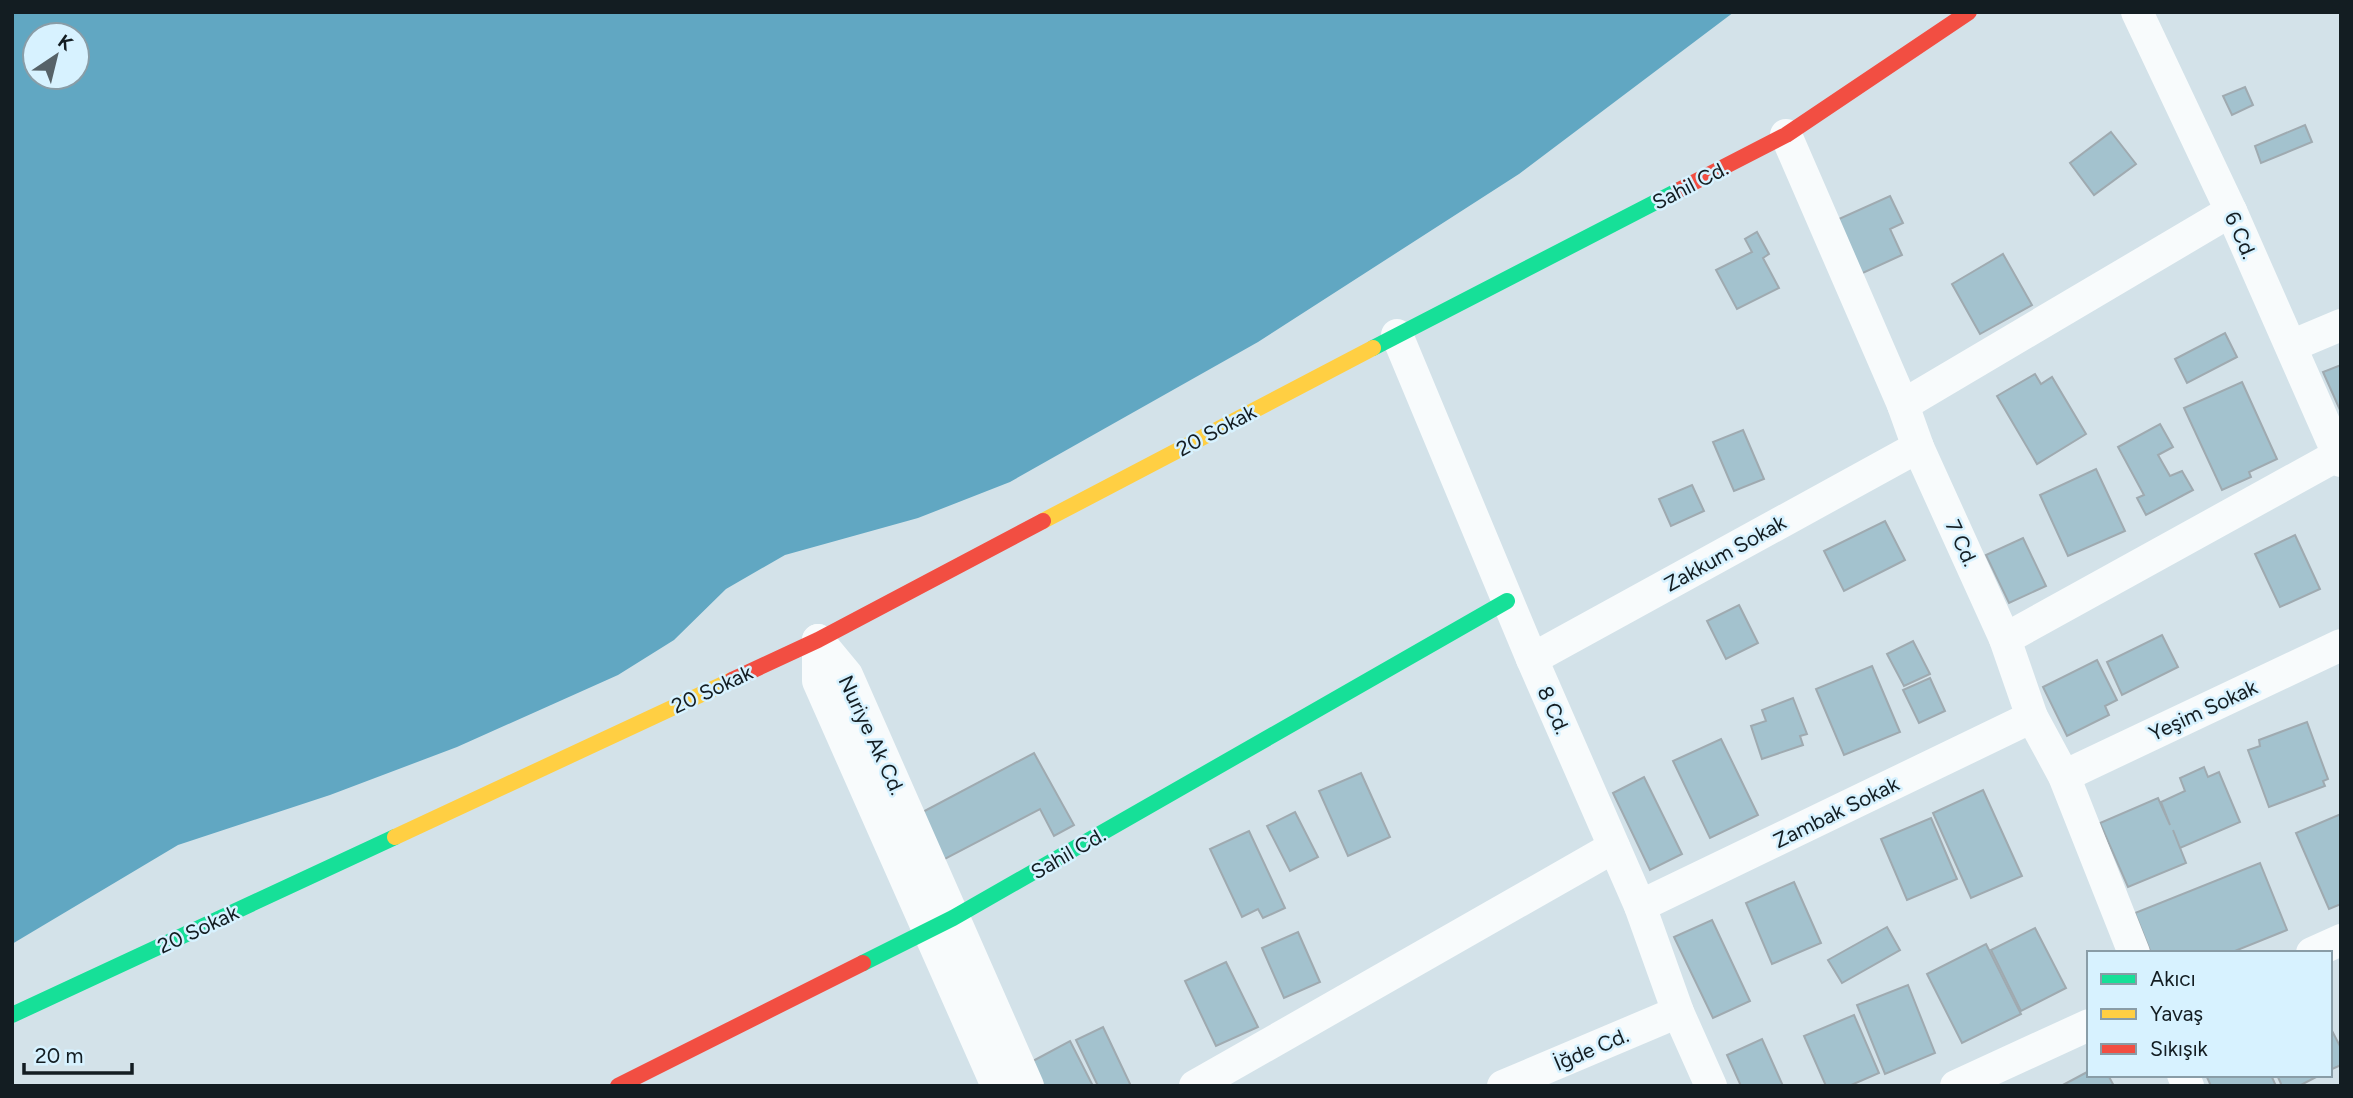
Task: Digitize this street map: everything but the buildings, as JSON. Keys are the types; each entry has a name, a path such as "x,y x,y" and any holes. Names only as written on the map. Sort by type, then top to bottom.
{"street":[{"name":"Sahil Cd.","path":"1397,335 1786,135 1969,12"},
{"name":"6 Cd.","path":"2137,12 2231,211 2340,458"},
{"name":"7 Cd.","path":"1786,135 1903,405 1918,447 2005,639 2032,717 2064,776 2133,951"},
{"path":"1903,405 2231,211"},
{"path":"2291,346 2341,325"},
{"name":"8 Cd.","path":"1397,335 1507,601 1640,906 1678,1012 1710,1086"},
{"name":"20 Sokak","path":"12,1015 818,640 1397,335"},
{"name":"Zakkum Sokak","path":"1532,659 1918,447"},
{"path":"2005,639 2340,458"},
{"name":"Sahil Cd.","path":"618,1086 940,925 1507,601"},
{"name":"Nuriye Ak Cd.","path":"818,640 847,675 997,1086"},
{"name":"Yeşim Sokak","path":"2064,776 2341,645"},
{"name":"Zambak Sokak","path":"1640,906 2032,717"},
{"path":"1195,1086 1614,847"},
{"name":"Nuriye Ak Cd.","path":"940,925 1028,1086"},
{"path":"2316,951 2341,940"},
{"name":"İğde Cd.","path":"1503,1086 1678,1012"},
{"path":"1956,1086 2087,1026"}],"water":[{"path":"12,12 1734,12 1519,174 1258,342 1010,482 918,518 785,555 726,589 674,640 618,675 457,747 330,795 178,845 12,944"}],"traffic: fast":[{"path":"1373,348 1679,190"},
{"path":"863,963 953,918 1507,601"},
{"path":"12,1015 395,837"}],"traffic: slow":[{"path":"1043,521 1373,348"},
{"path":"395,837 732,680"}],"traffic: jam":[{"path":"1679,190 1786,135 1969,12"},
{"path":"732,680 818,640 1043,521"},
{"path":"618,1086 863,963"}]}
